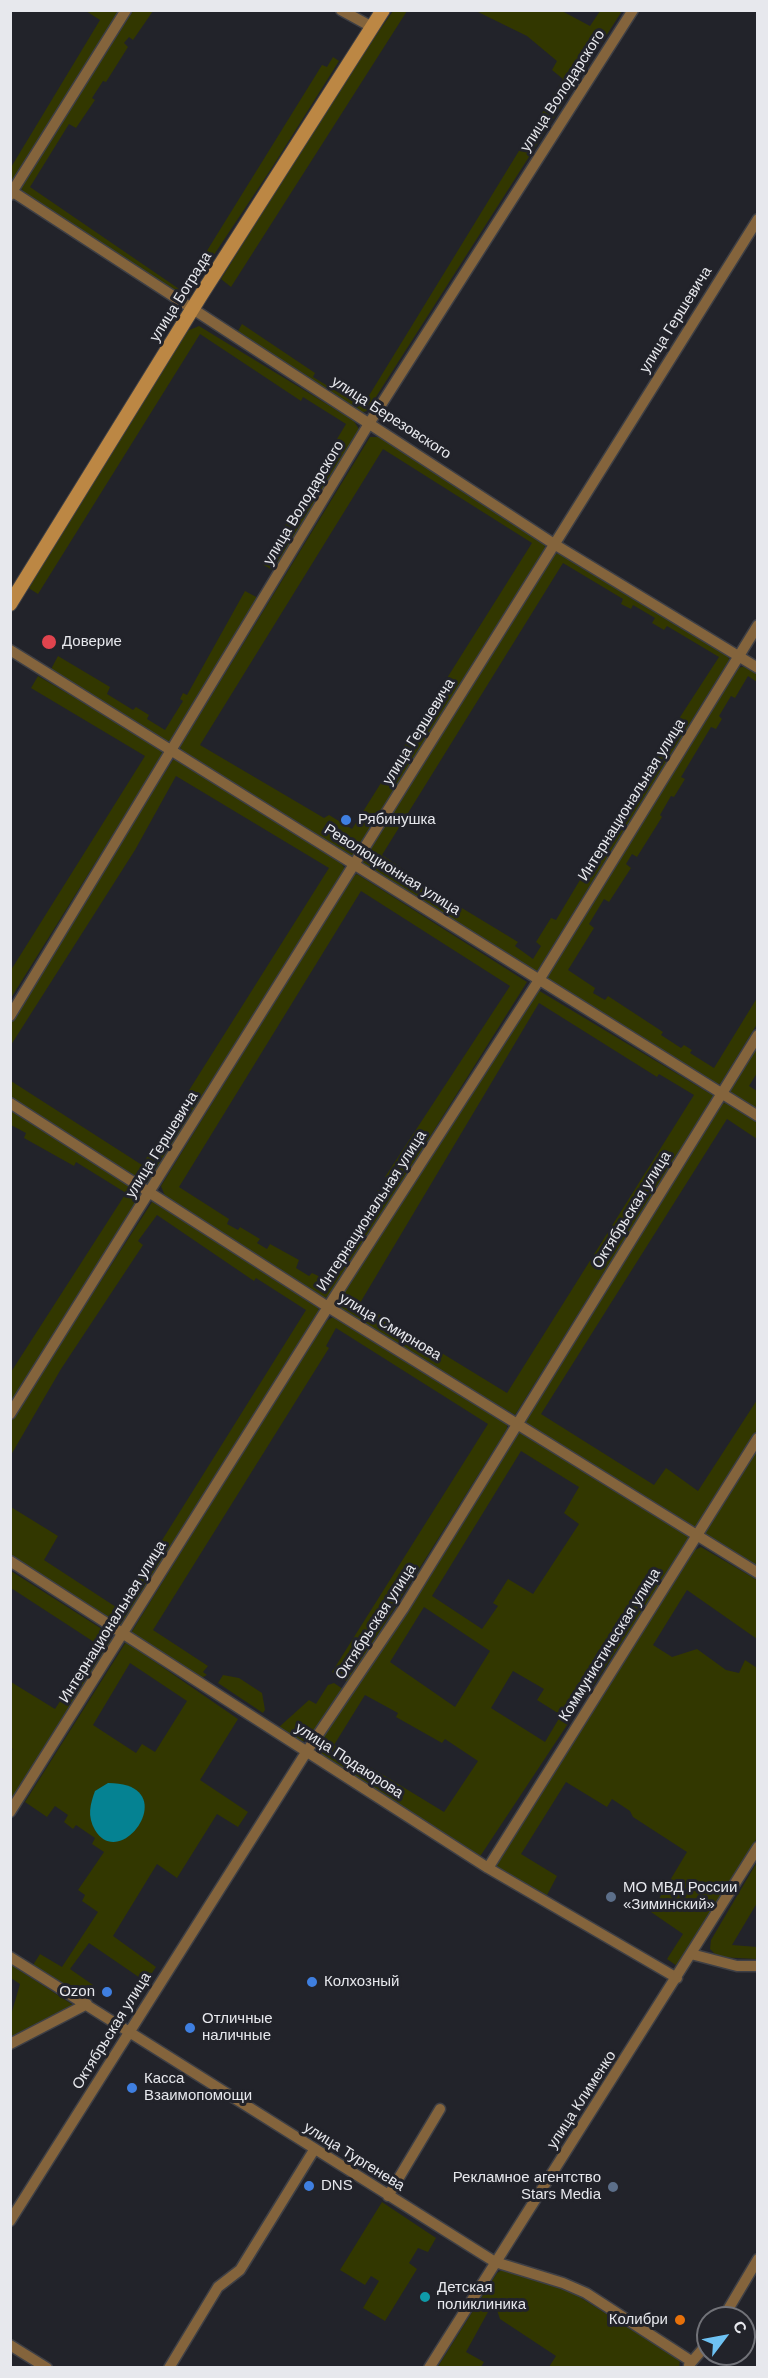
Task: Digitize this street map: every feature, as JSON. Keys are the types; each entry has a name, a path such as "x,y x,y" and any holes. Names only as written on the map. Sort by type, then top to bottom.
{"street":[{"path":"11,192 126,10"},
{"path":"341,10 372,27"},
{"name":"улица Бограда","path":"10,604 192,309 383,10"},
{"name":"улица Володарского","path":"10,1016 370,422 633,10"},
{"name":"улица Березовского","path":"11,192 370,422 554,544 758,668"},
{"name":"улица Гершевича","path":"10,1414 758,219"},
{"name":"Интернациональная улица","path":"10,1812 328,1307 538,980 758,625"},
{"name":"Революционная улица","path":"10,650 758,1116"},
{"name":"Октябрьская улица","path":"10,2221 307,1751 403,1609 758,1035"},
{"name":"улица Смирнова","path":"10,1103 328,1307 519,1423 758,1573"},
{"name":"Коммунистическая улица","path":"488,1868 758,1438"},
{"name":"улица Подаюрова","path":"10,1561 488,1868 677,1978"},
{"name":"улица Клименко","path":"429,2367 758,1847"},
{"path":"691,1954 736,1966 758,1966"},
{"name":"улица Тургенева","path":"10,1957 495,2262 563,2283 586,2293 689,2364"},
{"path":"10,2044 87,2004"},
{"path":"388,2196 440,2109"},
{"path":"169,2367 218,2287 240,2270 314,2150"},
{"path":"730,2306 758,2259"},
{"path":"10,2345 47,2367"}],"green space":[{"path":"86,11 120,11 11,188 10,169 100,20"},
{"path":"133,11 153,11 133,40 129,37 124,43 128,47 106,82 103,81 92,98 95,100 76,128 69,124 30,187 182,291 322,65 327,67 333,57 339,61 184,300 23,192 21,186"},
{"path":"393,11 407,11 231,287 221,279 344,81"},
{"path":"476,11 562,11 590,26 600,11 622,11 367,411 359,413 238,331 242,324 315,373 313,377 362,407 563,79 552,70 557,61 527,36"},
{"path":"199,326 353,420 359,429 276,572 262,564 346,424 303,397 301,401 200,334 38,594 27,587 187,331"},
{"path":"370,437 379,437 400,449 544,543 545,548 352,858 183,752 180,747","holes":["383,449 532,543 352,829 329,815 324,818 200,745"]},
{"path":"561,553 728,655 729,660 536,973 362,863 555,554","holes":["563,563 623,599 621,604 631,609 633,605 655,618 652,623 664,630 667,626 719,657 647,768 556,920 551,918 536,942 541,946 533,959 515,946 518,942 452,902 450,904 433,893 434,890 382,855"]},
{"path":"245,591 260,599 171,744 50,671 58,656 110,687 107,694 133,710 136,707 149,715 147,719 165,730 183,701 180,699 183,693 187,695"},
{"path":"747,666 757,673 757,682 748,676 735,698 731,696 719,716 722,719 716,729 711,727 681,777 685,779 674,797 671,796 660,815 662,817 637,857 632,854 626,864 631,868 609,902 604,899 589,924 594,928 568,970 595,988 593,993 605,1000 608,996 663,1032 661,1035 681,1048 684,1045 692,1050 690,1053 714,1068 757,998 757,1024 721,1083 716,1085 544,978 737,668"},
{"path":"38,676 155,745 163,754 11,998 11,970 145,756 31,688"},
{"path":"173,760 178,760 340,861 345,869 150,1183 141,1183 11,1100 11,1081 142,1165 329,868 176,776 135,850 11,1045 11,1011"},
{"path":"357,874 527,982 330,1296 323,1299 170,1200 165,1196 161,1186 352,877","holes":["361,891 510,986 385,1177 391,1180 383,1193 378,1190 356,1229 358,1231 327,1280 312,1273 309,1276 296,1268 299,1260 270,1244 267,1249 257,1243 260,1239 240,1227 238,1230 227,1224 229,1219 179,1187"]},
{"path":"538,990 714,1096 515,1415 335,1308 470,1086","holes":["539,1003 657,1077 659,1074 694,1095 507,1393 360,1303"]},
{"path":"757,1047 757,1073 749,1086 757,1091 757,1111 729,1093"},
{"path":"726,1103 757,1123 757,1139 727,1119 541,1414 654,1485 666,1468 698,1491 757,1400 757,1430 694,1532 523,1422 721,1104"},
{"path":"11,1109 143,1194 11,1405 11,1372 126,1193 76,1162 74,1166 24,1138 26,1133 11,1125"},
{"path":"152,1202 156,1202 314,1304 318,1307 319,1314 212,1480 122,1629 11,1558 11,1507 58,1536 44,1560 119,1609 306,1310 256,1278 254,1281 157,1215 138,1241 143,1245 61,1369 11,1455 11,1420"},
{"path":"333,1317 507,1423 507,1429 348,1682 332,1672 488,1424 336,1328 326,1346 329,1348 153,1630 208,1666 203,1672 207,1675 201,1678 131,1633 323,1323"},
{"path":"520,1427 691,1538 479,1858 318,1753 316,1746","holes":["521,1451 579,1487 564,1513 579,1524 533,1594 508,1579 493,1603 498,1606 482,1629 432,1596","424,1607 490,1651 455,1707 390,1662","513,1671 544,1689 537,1700 561,1715 545,1742 491,1708","365,1695 398,1713 396,1717 442,1743 445,1739 478,1761 444,1812 334,1745"]},
{"path":"757,1448 757,1573 704,1535"},
{"path":"701,1547 757,1580 757,1639 687,1590 653,1645 672,1657 697,1649 726,1670 739,1673 745,1660 757,1668 757,1838 677,1966 667,1959 683,1934 651,1912 687,1852 633,1817 630,1811 612,1799 607,1807 566,1782 521,1854 557,1876 545,1899 490,1866 691,1552"},
{"path":"11,1571 105,1631 110,1635 112,1645 11,1805 10,1753 13,1749 10,1747 11,1682 55,1709 97,1644 11,1588"},
{"path":"126,1642 238,1719 200,1780 248,1812 238,1827 217,1814 177,1878 157,1864 113,1936 156,1967 146,1982 89,1943 70,1969 93,1985 86,1997 33,1965 40,1954 62,1967 98,1912 82,1901 85,1895 78,1890 104,1852 92,1844 95,1838 76,1825 73,1829 64,1822 68,1815 55,1806 47,1817 25,1802","holes":["130,1663 187,1701 155,1752 142,1744 136,1753 93,1725"]},
{"path":"223,1675 239,1678 262,1693 265,1710 263,1713 218,1683"},
{"path":"334,1683 343,1689 308,1739 300,1742 278,1728 309,1700 316,1704 328,1685"},
{"path":"757,1862 757,1903 732,1945 757,1947 757,1959 718,1957 710,1949 711,1940"},
{"path":"10,1964 73,2005 11,2038 11,2015 20,1984 11,1978"},
{"path":"382,2202 436,2238 428,2252 418,2248 409,2263 417,2269 385,2321 363,2308 379,2281 371,2276 365,2285 340,2270"},
{"path":"502,2270 570,2291 680,2360 679,2368 549,2367 556,2356 500,2319 494,2301 466,2352 484,2362 481,2367 437,2368 497,2273"}],"water":[{"path":"108,1783 131,1787 142,1797 145,1809 140,1823 131,1834 119,1841 106,1841 95,1830 90,1815 95,1791"}],"place":[{"name":"Доверие","path":"49,642"},
{"name":"Рябинушка","path":"346,820"},
{"name":"МО МВД России «Зиминский»","path":"611,1897"},
{"name":"Колхозный","path":"312,1982"},
{"name":"Ozon","path":"107,1992"},
{"name":"Отличные наличные","path":"190,2028"},
{"name":"Касса Взаимопомощи","path":"132,2088"},
{"name":"DNS","path":"309,2186"},
{"name":"Рекламное агентство Stars Media","path":"613,2187"},
{"name":"Детская поликлиника","path":"425,2297"},
{"name":"Колибри","path":"680,2320"}]}
